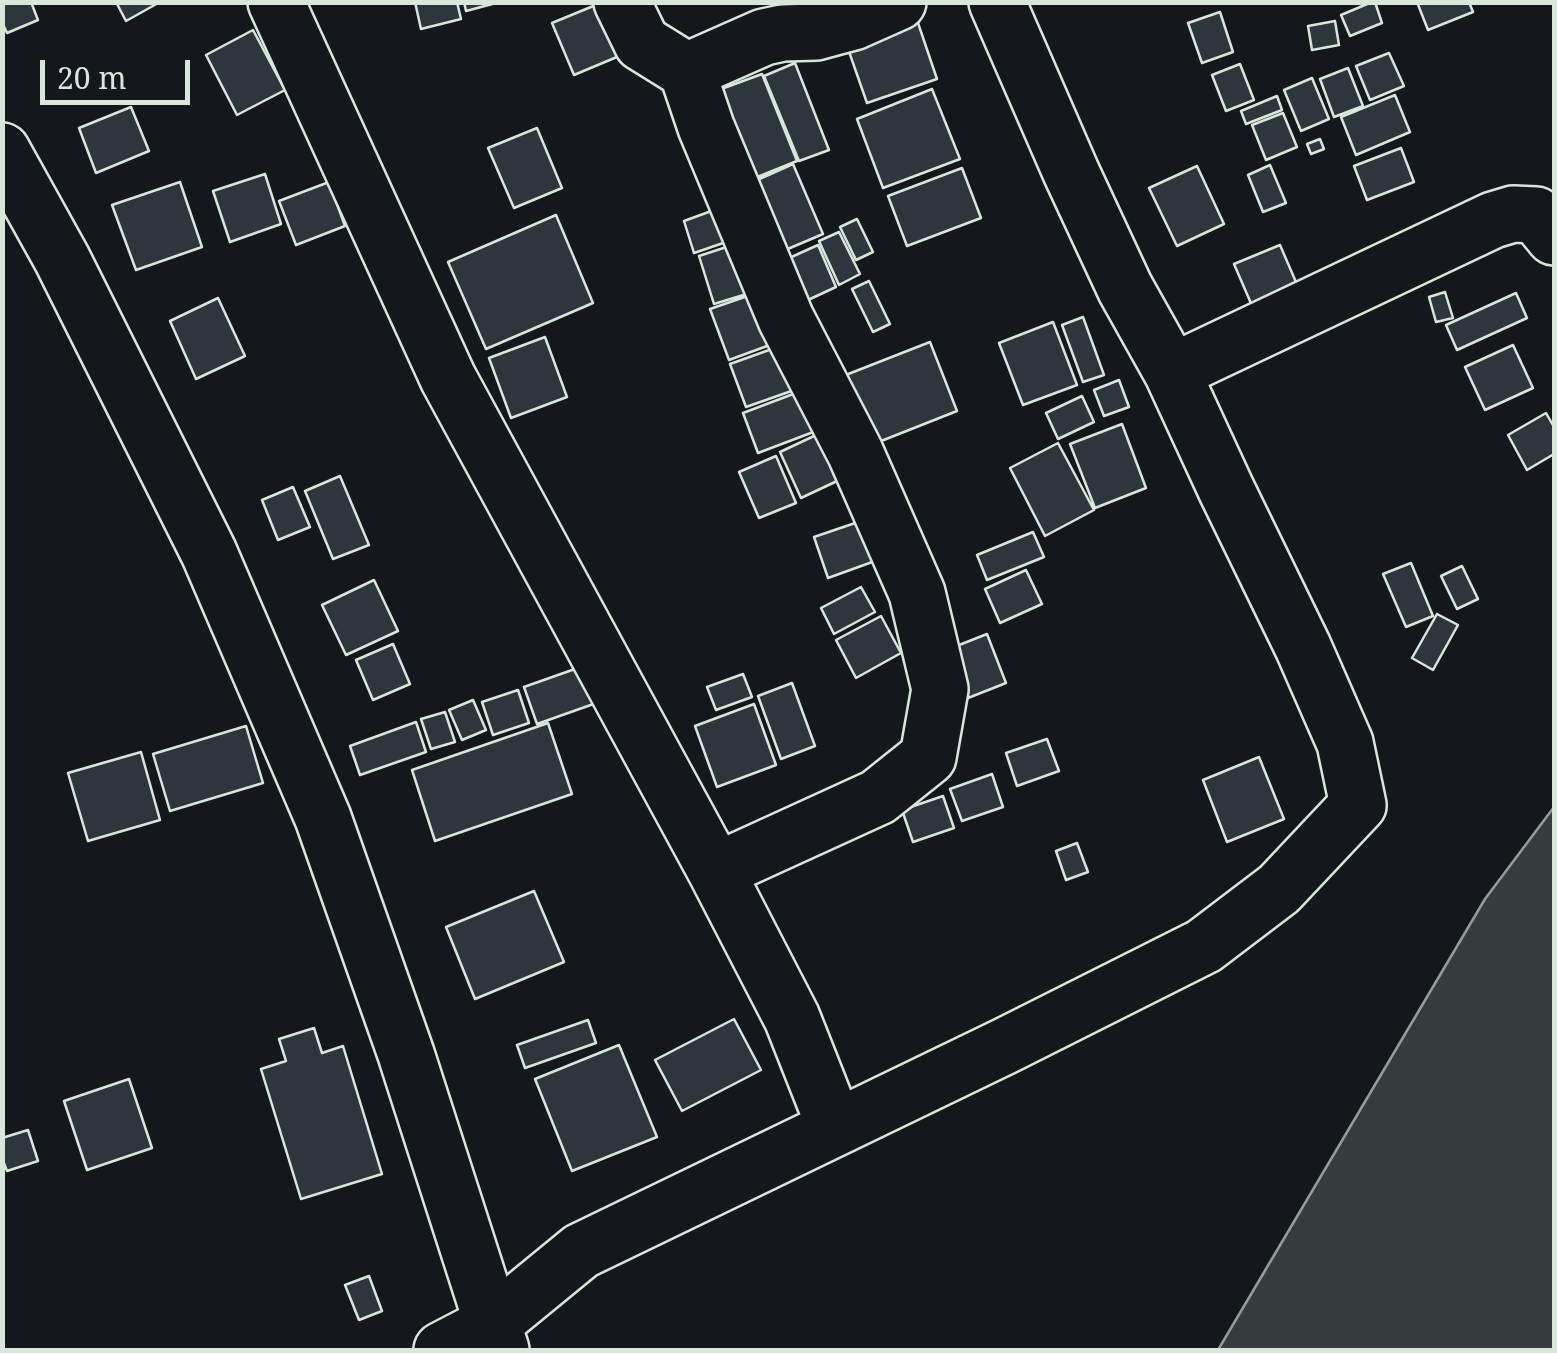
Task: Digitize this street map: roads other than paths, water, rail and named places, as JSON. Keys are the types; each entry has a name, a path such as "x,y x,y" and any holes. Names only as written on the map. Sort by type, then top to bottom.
{"street":[{"path":"276,2 448,378 716,871 792,1018 836,1127"},
{"path":"622,2 642,42 687,70 706,127 786,319 855,452 917,593 940,689 928,756 878,796 716,871"},
{"path":"687,70 764,36 816,32 854,22 898,2"},
{"path":"442,1350 496,1337 581,1251 1204,946 1278,888 1358,805 1345,742 1303,647 1172,372 1125,288 997,2"},
{"path":"2,152 62,260 210,553 323,818 406,1054 496,1337"},
{"path":"1172,372 1493,220 1513,214 1536,215 1554,237"}]}
